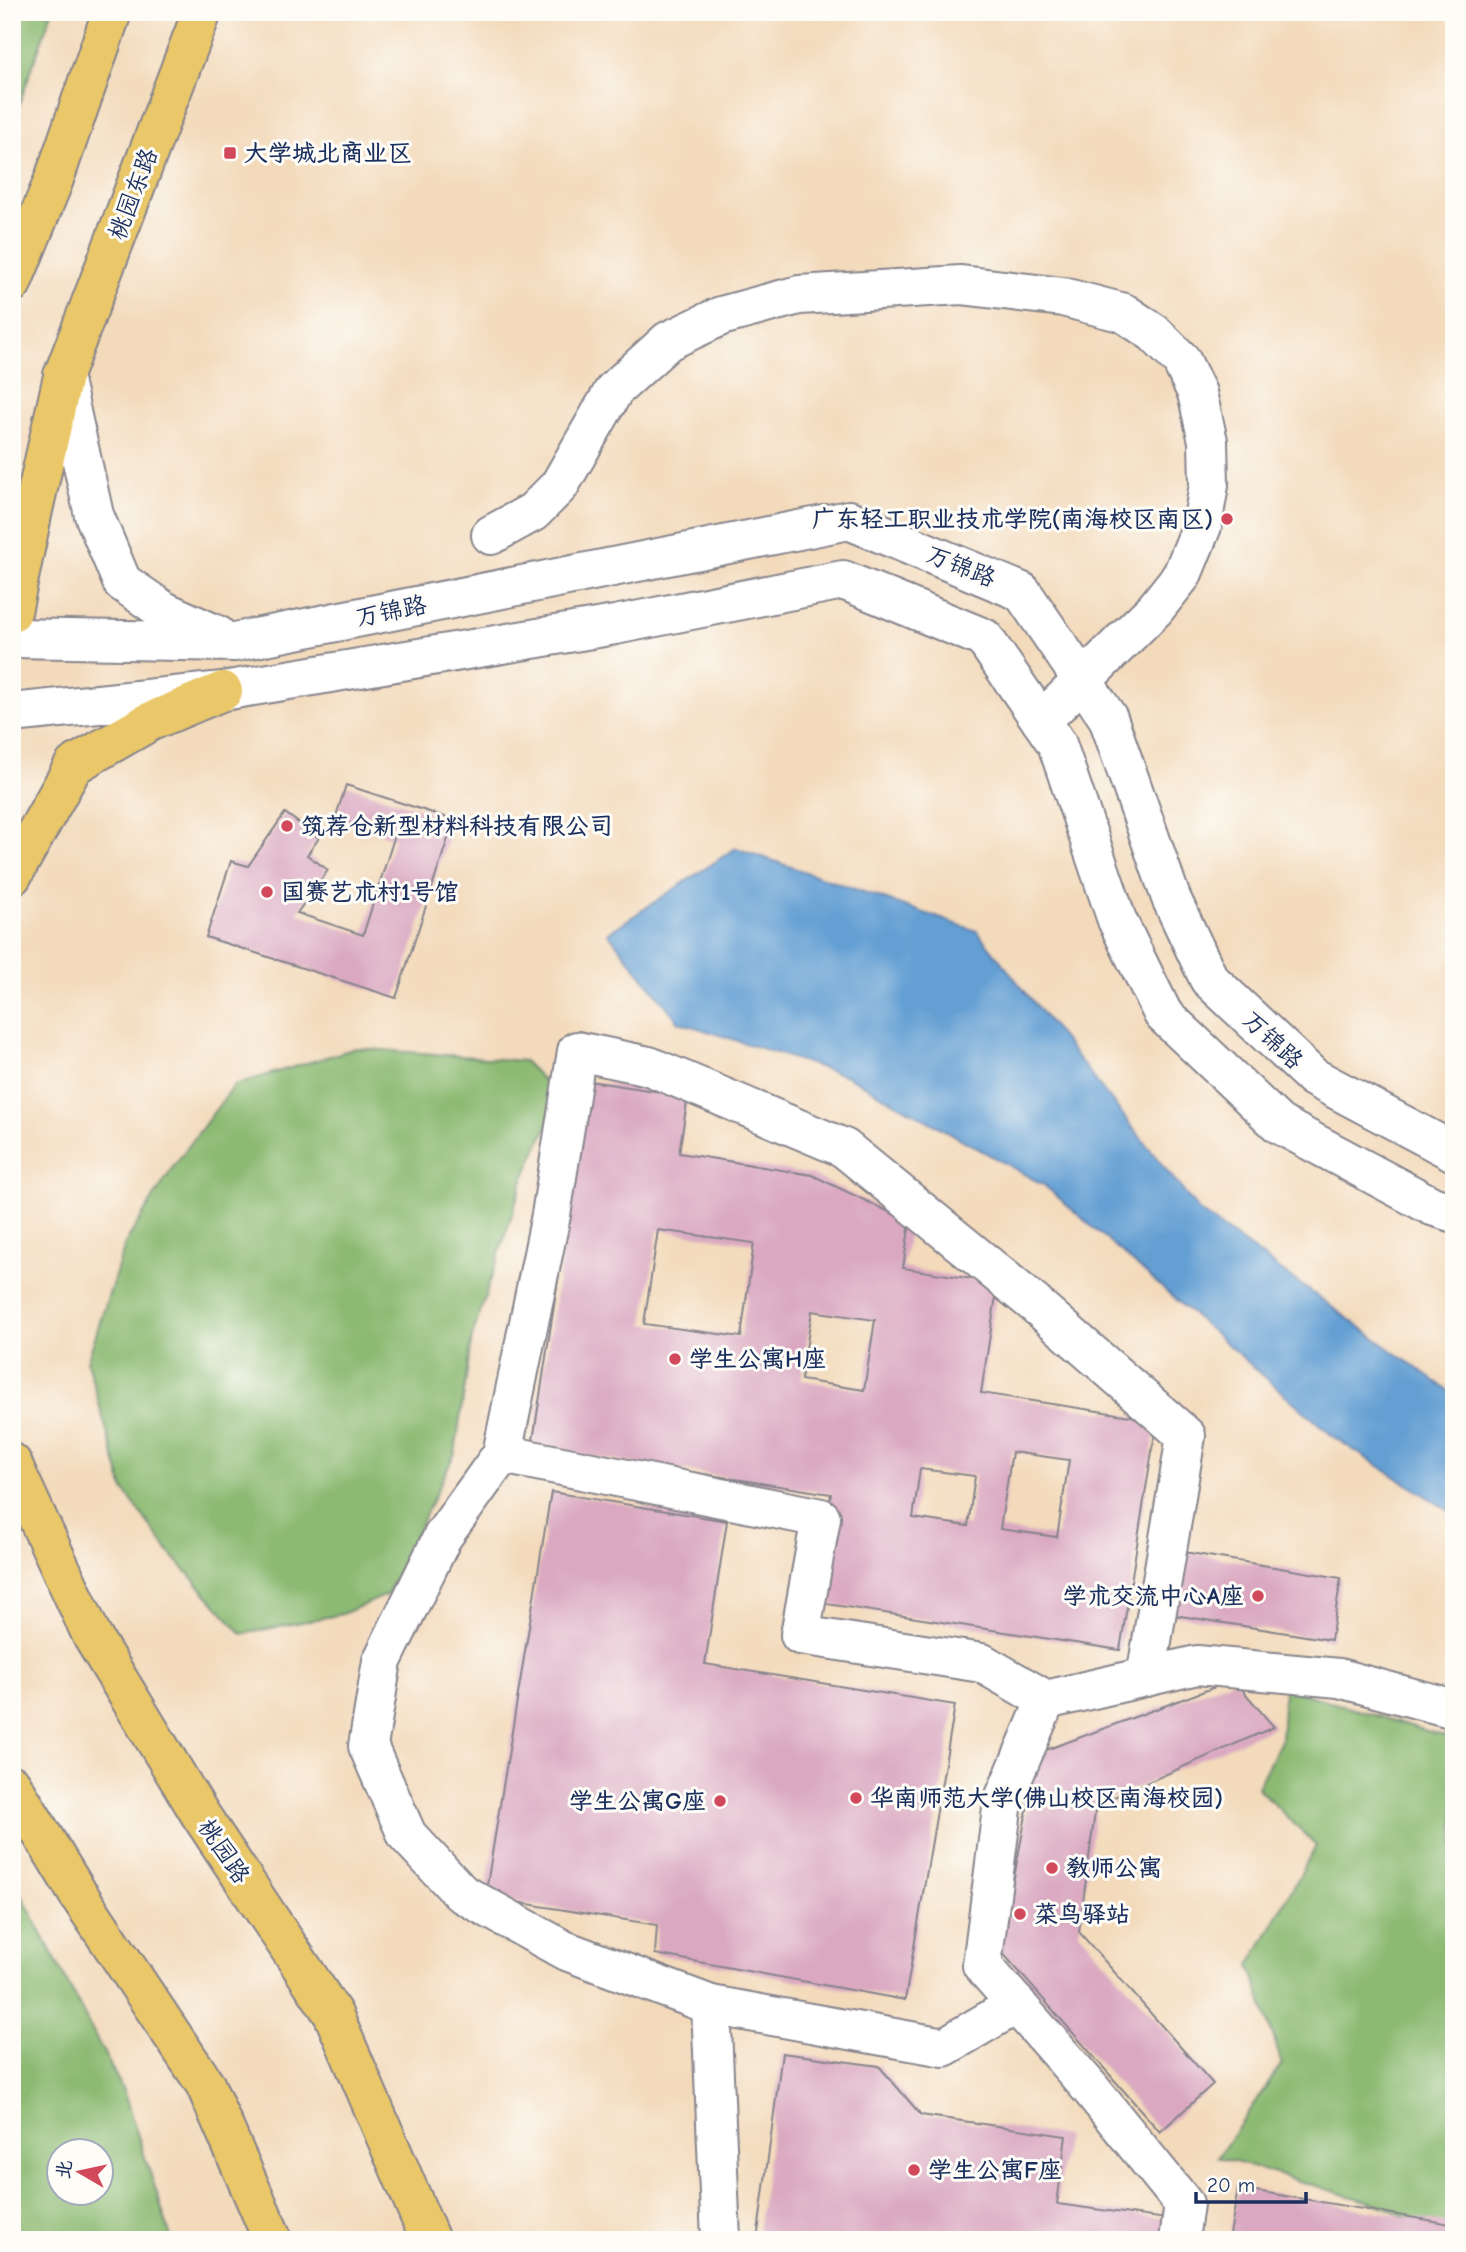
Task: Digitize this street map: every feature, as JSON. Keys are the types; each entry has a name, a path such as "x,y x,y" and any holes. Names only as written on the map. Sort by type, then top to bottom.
{"main road":[{"path":"12,283 53,182 112,12"},
{"name":"桃园东路","path":"63,376 202,12"},
{"path":"12,612 63,376"},
{"path":"12,876 74,765 149,722 223,691"},
{"name":"桃园路","path":"12,1463 92,1636 200,1814 333,2014 430,2240"},
{"path":"12,1786 78,1894 205,2084 273,2240"}],"street":[{"path":"491,535 533,512 559,486 614,390 668,341 722,316 799,295 961,285 1063,297 1124,313 1154,333 1181,360 1197,393 1208,441 1209,485 1202,526 1182,575 1155,609 1041,721"},
{"path":"63,376 94,515 122,582 164,611 234,642"},
{"name":"万锦路","path":"12,638 234,642 849,520 1022,592 1108,718 1171,898 1209,979 1313,1077 1454,1152"},
{"name":"万锦路","path":"12,713 223,691 615,625 843,580 984,638 1057,744 1117,920 1163,1014 1279,1124 1432,1206 1454,1213"},
{"path":"1017,2004 944,2047 711,2005 564,1950 461,1893 407,1835 368,1746 382,1661 443,1536 502,1454 551,1214 577,1051 649,1066 844,1148 1035,1304 1186,1436 1146,1677"},
{"path":"502,1454 821,1518 800,1636 982,1663 1046,1699 1197,1665 1339,1678 1454,1709"},
{"path":"1046,1699 1003,1801 982,1965 1090,2088 1184,2204 1179,2240"},
{"path":"711,2005 721,2240"}],"green space":[{"path":"12,12 52,12 12,124"},
{"path":"356,1048 524,1061 560,1097 523,1180 472,1337 455,1453 387,1595 342,1614 242,1634 170,1553 124,1490 87,1362 126,1242 173,1167 234,1085"},
{"path":"1284,1688 1454,1739 1454,2238 1380,2205 1218,2157 1282,2064 1250,1965 1316,1846 1257,1787 1281,1741"},
{"path":"12,1876 123,2090 172,2240 12,2240"}],"water":[{"path":"736,848 977,931 1199,1211 1454,1395 1454,1514 1335,1438 1044,1185 847,1076 679,1022 608,933"}],"building":[{"name":"国赛艺术村1号馆","path":"346,785 454,820 396,998 206,937 231,861 248,866 285,813 319,838 307,855 328,870 297,913 363,935 394,838 335,819"},
{"name":"学生公寓H座","path":"589,1081 688,1096 679,1153 812,1175 910,1222 903,1268 998,1283 981,1393 1157,1420 1120,1650 814,1602 831,1494 532,1447","holes":["658,1230 754,1243 741,1337 644,1324","812,1311 875,1320 864,1390 801,1380","1012,1452 1069,1460 1057,1537 1000,1529","920,1469 975,1476 968,1526 913,1518"]},
{"name":"学生公寓G座","path":"551,1492 727,1521 705,1664 955,1705 905,2000 655,1954 657,1925 485,1897"},
{"name":"学术交流中心A座","path":"1184,1552 1341,1578 1331,1640 1174,1615"},
{"name":"教师公寓","path":"1234,1680 1274,1727 1096,1805 1079,1932 1213,2084 1160,2132 1000,1950 1038,1753"},
{"name":"学生公寓F座","path":"782,2053 879,2066 921,2115 1066,2136 1057,2204 1167,2219 1164,2240 757,2240"},
{"path":"1238,2188 1451,2224 1448,2240 1229,2240"}],"place":[{"name":"大学城北商业区","path":"230,153"},
{"name":"广东轻工职业技术学院(南海校区南区)","path":"1227,519"},
{"name":"筑荐仓新型材料科技有限公司","path":"287,826"},
{"name":"国赛艺术村1号馆","path":"267,892"},
{"name":"学生公寓H座","path":"675,1359"},
{"name":"学术交流中心A座","path":"1258,1596"},
{"name":"华南师范大学(佛山校区南海校园)","path":"856,1798"},
{"name":"学生公寓G座","path":"720,1801"},
{"name":"教师公寓","path":"1052,1868"},
{"name":"菜鸟驿站","path":"1020,1914"},
{"name":"学生公寓F座","path":"914,2170"}]}
